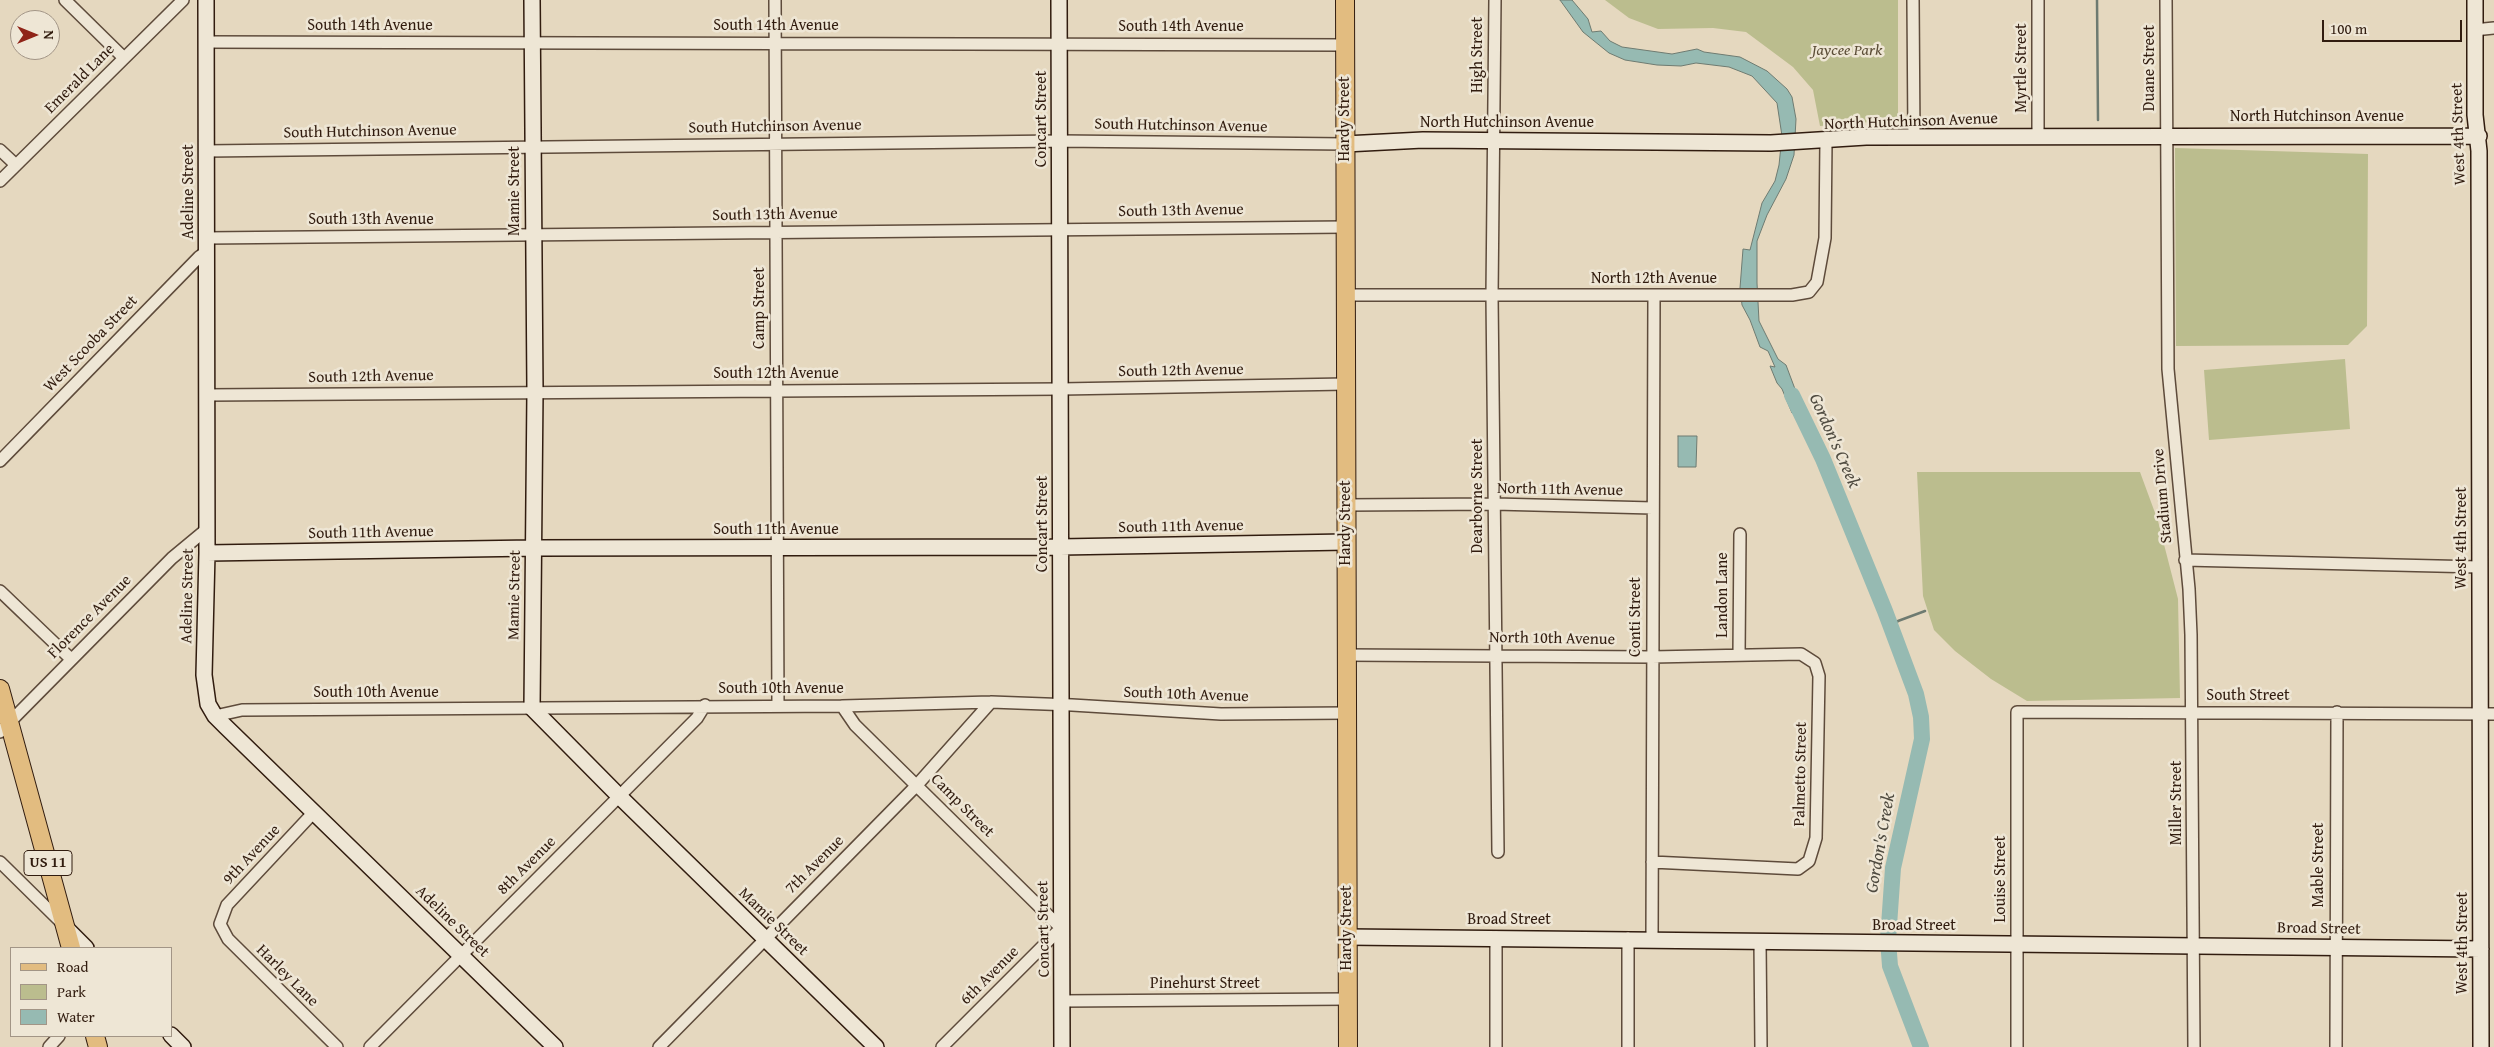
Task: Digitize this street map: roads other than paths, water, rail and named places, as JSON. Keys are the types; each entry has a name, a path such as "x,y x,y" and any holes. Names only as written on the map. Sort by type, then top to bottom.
{"main road":[{"name":"Hardy Street","path":"1344,0 1348,1047"},
{"name":"US 11","path":"0,689 5,727 71,947"}],"street":[{"path":"64,0 124,58"},
{"name":"Emerald Lane","path":"0,181 183,0"},
{"name":"Adeline Street","path":"206,0 207,553 204,689 208,704 215,716 555,1047"},
{"name":"Mamie Street","path":"532,0 535,392 532,708 619,796 876,1047"},
{"name":"Camp Street","path":"775,0 778,706"},
{"name":"Concart Street","path":"1059,0 1062,1047"},
{"name":"High Street","path":"1494,140 1495,0"},
{"path":"1913,0 1914,137"},
{"name":"Myrtle Street","path":"2038,0 2038,136"},
{"name":"Duane Street","path":"2166,0 2167,136"},
{"name":"West 4th Street","path":"2466,0 2474,30"},
{"name":"West 4th Street","path":"2475,0 2476,115 2479,136 2480,567 2487,714 2481,949 2481,1047"},
{"path":"2474,30 2492,28"},
{"name":"South 14th Avenue","path":"206,42 1345,45"},
{"name":"North Hutchinson Avenue","path":"1345,144 1494,140 1771,143 1819,142 1866,138 2038,136 2479,136"},
{"name":"Stadium Drive","path":"2167,136 2168,361 2185,560 2480,567"},
{"name":"Dearborne Street","path":"1494,140 1492,296 1498,852"},
{"name":"South Hutchinson Avenue","path":"206,151 1060,141 1345,144"},
{"name":"North 12th Avenue","path":"1345,295 1792,296 1809,292 1817,282 1827,212 1819,142"},
{"path":"0,150 16,165"},
{"name":"South 13th Avenue","path":"206,245 776,231 1345,228"},
{"name":"West Scooba Street","path":"0,461 199,257 206,245"},
{"name":"Conti Street","path":"1652,939 1654,295"},
{"name":"South 12th Avenue","path":"207,395 1061,389 1346,384"},
{"name":"North 11th Avenue","path":"1346,505 1495,504 1653,508"},
{"name":"Florence Avenue","path":"5,727 172,558 206,529"},
{"name":"Landon Lane","path":"1739,655 1740,534"},
{"name":"South 11th Avenue","path":"207,553 533,548 1060,547 1346,542"},
{"name":"Miller Street","path":"2185,560 2191,612 2193,712 2194,1047"},
{"path":"0,591 71,659"},
{"name":"North 10th Avenue","path":"1346,655 1495,654 1652,657 1801,654 1815,663"},
{"name":"Palmetto Street","path":"1652,862 1798,869 1809,861 1816,838 1819,676 1815,663"},
{"name":"South 10th Avenue","path":"215,716 242,710 705,705 842,706 991,702 1221,714 1347,713"},
{"name":"7th Avenue","path":"659,1047 917,785 991,702"},
{"name":"8th Avenue","path":"370,1047 697,718 705,705"},
{"name":"Camp Street","path":"842,706 855,725 1061,928"},
{"name":"South Street","path":"2017,712 2487,714"},
{"name":"Louise Street","path":"2017,712 2017,1047"},
{"name":"Mable Street","path":"2336,1047 2337,712"},
{"name":"9th Avenue","path":"220,924 227,904 314,812"},
{"path":"0,862 85,947"},
{"name":"Harley Lane","path":"220,924 228,939 337,1047"},
{"name":"6th Avenue","path":"942,1047 1061,928"},
{"name":"Broad Street","path":"1347,937 1628,938 1867,944 2194,945 2481,949"},
{"path":"1496,937 1496,1047"},
{"path":"1628,938 1628,1047"},
{"path":"1760,942 1761,1047"},
{"name":"Pinehurst Street","path":"1062,1001 1348,999"},
{"path":"172,1036 183,1047"},
{"path":"49,1047 58,1037"}],"water":[{"path":"1560,0 1572,0 1588,19 1592,32 1601,31 1610,41 1622,47 1672,54 1697,49 1704,52 1740,57 1767,71 1787,89 1792,97 1796,119 1794,155 1786,179 1767,215 1757,241 1757,283 1759,321 1778,359 1786,365 1801,405 1801,414 1792,413 1782,389 1777,383 1770,366 1775,367 1768,351 1760,347 1742,305 1740,288 1743,249 1750,250 1762,203 1775,181 1779,165 1782,136 1777,103 1752,76 1729,67 1696,63 1681,66 1657,65 1625,60 1609,53 1583,32"},
{"path":"1678,436 1697,436 1696,467 1678,467"}],"waterway":[{"path":"2097,0 2098,120"},
{"name":"Gordon's Creek","path":"1792,395 1823,459 1885,611 1916,694 1921,717 1922,739 1893,868 1888,940 1890,966 1921,1047"},
{"path":"1891,628 1898,621 1925,611"}],"park label":[{"name":"Jaycee Park","path":"1847,51"}]}
